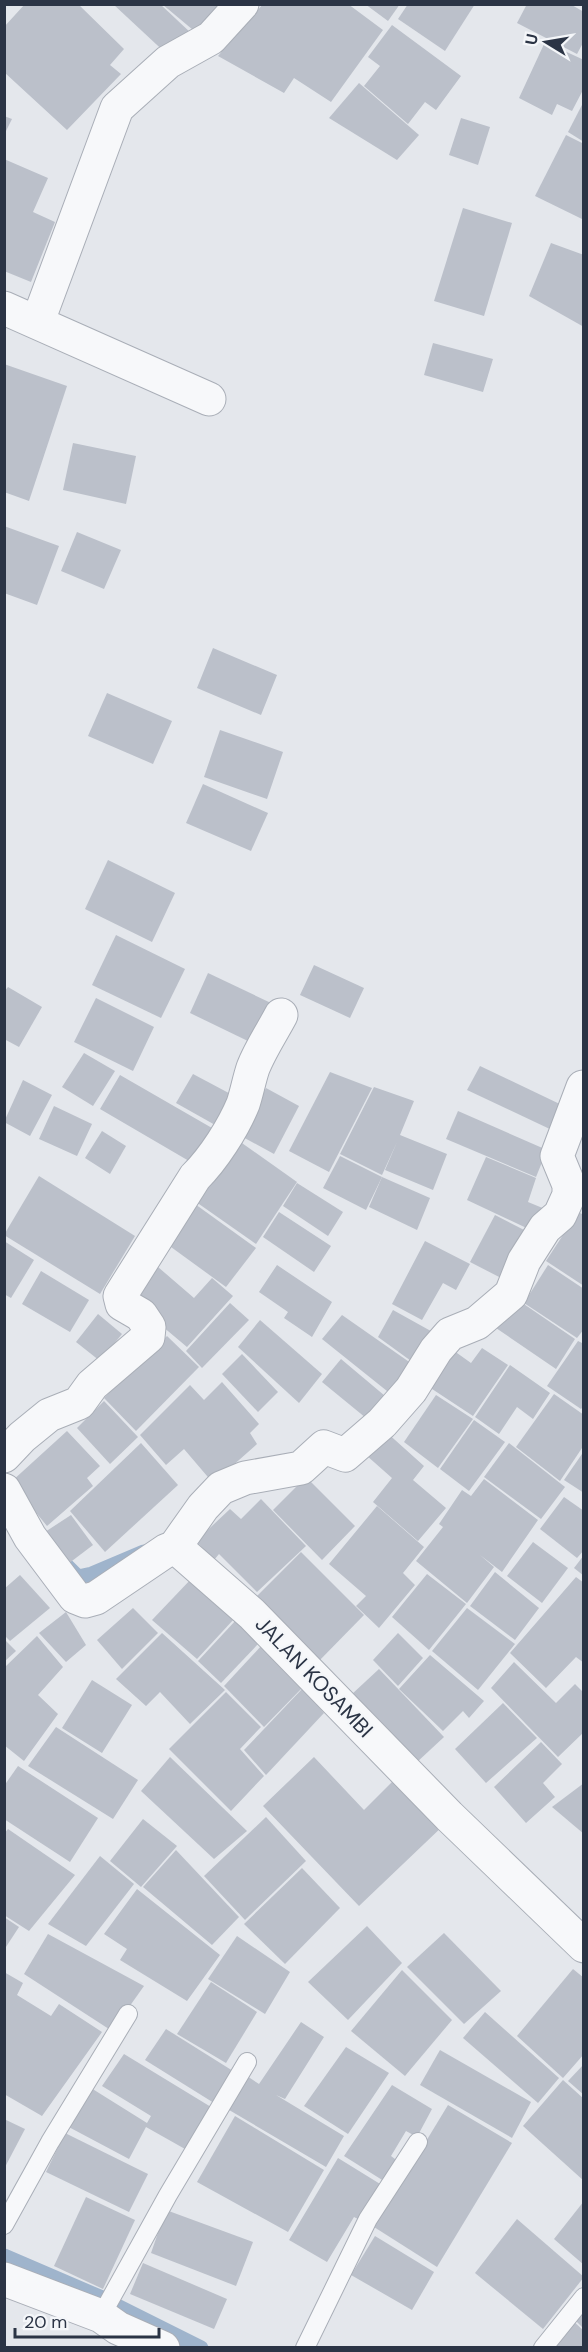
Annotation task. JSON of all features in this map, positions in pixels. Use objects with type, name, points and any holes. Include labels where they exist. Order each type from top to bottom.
[{"type":"street","points":[[38,321],[117,108],[168,62],[211,38],[242,4]]},
{"type":"street","points":[[4,308],[38,321],[209,399]]},
{"type":"street","points":[[4,1456],[22,1437],[49,1415],[74,1407],[79,1403],[92,1385],[148,1337],[150,1332],[141,1315],[122,1304],[120,1296],[195,1177],[208,1163],[222,1139],[231,1130],[249,1088],[253,1069],[282,1015]]},
{"type":"street","points":[[4,1490],[30,1538],[75,1597],[85,1601],[96,1598],[174,1548],[203,1507],[221,1488],[245,1478],[301,1468],[324,1447],[342,1456],[345,1455],[382,1423],[411,1390],[436,1350],[450,1334],[477,1323],[511,1294],[524,1261],[544,1228],[560,1215],[565,1207],[569,1185],[557,1156],[583,1087]]},
{"type":"street","name":"JALAN KOSAMBI","points":[[174,1548],[252,1614],[449,1816],[584,1946]]},
{"type":"street","points":[[4,2279],[109,2331],[164,2348]]},
{"type":"lane","points":[[4,2225],[50,2142],[128,2014]]},
{"type":"lane","points":[[109,2331],[168,2195],[248,2062]]},
{"type":"lane","points":[[305,2348],[368,2219],[418,2142]]},
{"type":"lane","points":[[543,2348],[584,2297]]},
{"type":"building","points":[[25,4],[78,4],[124,49],[110,65],[121,74],[67,130],[4,72],[4,27]]},
{"type":"building","points":[[113,4],[160,4],[192,34],[171,58]]},
{"type":"building","points":[[162,4],[234,4],[205,40]]},
{"type":"building","points":[[263,4],[348,4],[383,30],[331,102],[294,78],[284,93],[218,56]]},
{"type":"building","points":[[365,4],[400,4],[388,21]]},
{"type":"building","points":[[408,4],[475,4],[445,51],[398,19]]},
{"type":"building","points":[[527,4],[570,4],[584,12],[584,41],[577,54],[517,23]]},
{"type":"building","points":[[392,25],[461,76],[436,110],[425,102],[408,124],[364,86],[380,66],[368,57]]},
{"type":"building","points":[[545,42],[584,60],[584,88],[572,111],[557,104],[552,115],[519,98]]},
{"type":"building","points":[[359,83],[419,135],[397,160],[329,118]]},
{"type":"building","points":[[584,101],[584,142],[568,132]]},
{"type":"building","points":[[4,116],[12,119],[4,135]]},
{"type":"building","points":[[461,118],[490,127],[478,165],[449,155]]},
{"type":"building","points":[[566,135],[584,144],[582,219],[535,196]]},
{"type":"building","points":[[4,159],[48,178],[33,212],[55,222],[31,282],[4,271]]},
{"type":"building","points":[[463,208],[512,223],[484,316],[434,301]]},
{"type":"building","points":[[551,243],[584,255],[584,327],[529,296]]},
{"type":"building","points":[[433,343],[493,359],[483,392],[424,375]]},
{"type":"building","points":[[4,364],[67,386],[29,501],[4,492]]},
{"type":"building","points":[[73,443],[136,456],[126,504],[63,490]]},
{"type":"building","points":[[4,526],[59,546],[37,605],[4,593]]},
{"type":"building","points":[[77,532],[121,550],[104,589],[61,571]]},
{"type":"building","points":[[213,648],[277,675],[261,715],[197,688]]},
{"type":"building","points":[[107,693],[172,721],[153,764],[88,736]]},
{"type":"building","points":[[220,730],[283,752],[267,799],[204,777]]},
{"type":"building","points":[[203,784],[268,813],[251,851],[186,823]]},
{"type":"building","points":[[108,860],[175,893],[152,942],[85,909]]},
{"type":"building","points":[[116,935],[185,969],[161,1018],[92,985]]},
{"type":"building","points":[[314,965],[364,988],[350,1018],[300,995]]},
{"type":"building","points":[[208,973],[271,1003],[252,1043],[190,1013]]},
{"type":"building","points":[[8,987],[42,1007],[19,1047],[4,1039],[4,992]]},
{"type":"building","points":[[96,998],[154,1027],[133,1071],[74,1042]]},
{"type":"building","points":[[84,1053],[115,1071],[93,1106],[62,1087]]},
{"type":"building","points":[[480,1066],[566,1107],[554,1131],[467,1090]]},
{"type":"building","points":[[330,1072],[372,1088],[329,1172],[289,1151]]},
{"type":"building","points":[[193,1074],[240,1099],[224,1130],[176,1103]]},
{"type":"building","points":[[120,1075],[212,1128],[206,1138],[201,1168],[100,1109]]},
{"type":"building","points":[[23,1080],[52,1095],[30,1136],[4,1122]]},
{"type":"building","points":[[374,1087],[414,1101],[400,1135],[447,1154],[433,1190],[385,1170],[397,1142],[382,1175],[340,1154]]},
{"type":"building","points":[[266,1088],[299,1106],[274,1154],[241,1136]]},
{"type":"building","points":[[54,1106],[92,1124],[77,1156],[39,1139]]},
{"type":"building","points":[[458,1111],[547,1150],[536,1177],[446,1139]]},
{"type":"building","points":[[102,1131],[126,1146],[110,1174],[85,1158]]},
{"type":"building","points":[[232,1136],[297,1182],[256,1244],[189,1197]]},
{"type":"building","points":[[340,1156],[382,1177],[366,1210],[323,1188]]},
{"type":"building","points":[[486,1157],[536,1178],[528,1202],[545,1209],[535,1232],[467,1200]]},
{"type":"building","points":[[39,1176],[135,1236],[100,1294],[4,1235]]},
{"type":"building","points":[[382,1177],[430,1198],[417,1230],[369,1207]]},
{"type":"building","points":[[297,1183],[343,1212],[328,1236],[283,1206]]},
{"type":"building","points":[[188,1199],[256,1248],[226,1287],[160,1239]]},
{"type":"building","points":[[279,1212],[331,1246],[314,1272],[263,1237]]},
{"type":"building","points":[[578,1212],[584,1215],[584,1286],[546,1261]]},
{"type":"building","points":[[495,1215],[528,1232],[503,1279],[470,1262]]},
{"type":"building","points":[[4,1241],[34,1260],[11,1298],[4,1294]]},
{"type":"building","points":[[425,1241],[470,1264],[456,1290],[443,1283],[422,1320],[392,1304]]},
{"type":"building","points":[[277,1265],[332,1302],[312,1337],[284,1318],[288,1312],[259,1292]]},
{"type":"building","points":[[548,1265],[584,1289],[584,1329],[577,1338],[524,1303]]},
{"type":"building","points":[[158,1267],[194,1298],[212,1278],[233,1296],[187,1347],[131,1300]]},
{"type":"building","points":[[41,1271],[89,1300],[70,1332],[22,1304]]},
{"type":"building","points":[[515,1298],[575,1339],[556,1369],[496,1328]]},
{"type":"building","points":[[230,1303],[249,1320],[202,1368],[186,1351]]},
{"type":"building","points":[[393,1310],[438,1335],[418,1366],[378,1337]]},
{"type":"building","points":[[98,1314],[122,1334],[100,1361],[76,1342]]},
{"type":"building","points":[[342,1315],[415,1366],[392,1395],[322,1339]]},
{"type":"building","points":[[260,1320],[322,1374],[299,1403],[238,1347]]},
{"type":"building","points":[[167,1336],[199,1367],[136,1431],[104,1398]]},
{"type":"building","points":[[578,1341],[584,1344],[584,1406],[581,1409],[547,1386]]},
{"type":"building","points":[[450,1348],[471,1363],[482,1348],[508,1365],[473,1416],[426,1385]]},
{"type":"building","points":[[242,1354],[278,1392],[258,1412],[222,1374]]},
{"type":"building","points":[[341,1359],[385,1396],[366,1418],[322,1382]]},
{"type":"building","points":[[510,1365],[550,1393],[533,1419],[517,1407],[499,1434],[475,1417]]},
{"type":"building","points":[[222,1382],[259,1424],[250,1433],[257,1444],[213,1483],[184,1449],[166,1465],[140,1435],[190,1385],[204,1400]]},
{"type":"building","points":[[554,1394],[584,1415],[584,1445],[560,1481],[516,1447]]},
{"type":"building","points":[[436,1395],[473,1419],[438,1468],[404,1442]]},
{"type":"building","points":[[104,1401],[138,1437],[110,1464],[77,1428]]},
{"type":"building","points":[[474,1420],[505,1442],[469,1491],[440,1469]]},
{"type":"building","points":[[67,1431],[100,1466],[87,1478],[93,1486],[47,1526],[11,1482]]},
{"type":"building","points":[[385,1431],[424,1466],[413,1480],[446,1508],[418,1541],[373,1502],[392,1478],[366,1455]]},
{"type":"building","points":[[141,1443],[178,1485],[105,1552],[70,1511]]},
{"type":"building","points":[[509,1443],[565,1487],[541,1519],[484,1477]]},
{"type":"building","points":[[584,1451],[584,1493],[564,1480]]},
{"type":"building","points":[[306,1477],[355,1526],[322,1560],[273,1510]]},
{"type":"building","points":[[484,1479],[538,1520],[502,1572],[480,1555],[494,1567],[467,1603],[416,1561],[443,1527],[439,1524],[462,1490],[471,1496]]},
{"type":"building","points":[[564,1497],[584,1511],[584,1550],[577,1558],[540,1529]]},
{"type":"building","points":[[261,1499],[306,1546],[257,1592],[219,1554],[214,1560],[196,1541],[230,1509],[241,1519]]},
{"type":"building","points":[[377,1506],[424,1547],[403,1573],[415,1585],[379,1628],[356,1606],[366,1596],[329,1564]]},
{"type":"building","points":[[71,1515],[93,1545],[68,1564],[45,1532]]},
{"type":"building","points":[[533,1542],[568,1568],[542,1603],[507,1576]]},
{"type":"building","points":[[301,1552],[364,1615],[317,1663],[255,1598]]},
{"type":"building","points":[[584,1555],[584,1576],[574,1568]]},
{"type":"building","points":[[495,1572],[539,1608],[515,1640],[470,1606]]},
{"type":"building","points":[[427,1574],[466,1604],[429,1650],[392,1617]]},
{"type":"building","points":[[20,1575],[50,1608],[10,1641],[4,1635],[4,1589]]},
{"type":"building","points":[[193,1577],[234,1619],[197,1659],[152,1620]]},
{"type":"building","points":[[576,1577],[584,1583],[584,1663],[576,1657],[546,1688],[510,1653]]},
{"type":"building","points":[[133,1608],[158,1633],[122,1669],[97,1640]]},
{"type":"building","points":[[467,1608],[515,1644],[478,1690],[432,1651]]},
{"type":"building","points":[[66,1612],[86,1645],[66,1662],[39,1633]]},
{"type":"building","points":[[236,1620],[259,1643],[221,1683],[198,1661]]},
{"type":"building","points":[[162,1633],[225,1690],[190,1724],[160,1692],[146,1706],[116,1679]]},
{"type":"building","points":[[398,1633],[423,1658],[398,1686],[373,1660]]},
{"type":"building","points":[[37,1636],[63,1667],[38,1695],[58,1714],[24,1761],[4,1745],[4,1668]]},
{"type":"building","points":[[4,1639],[16,1651],[4,1662]]},
{"type":"building","points":[[262,1645],[303,1687],[264,1727],[224,1686]]},
{"type":"building","points":[[430,1655],[484,1701],[469,1718],[463,1711],[443,1731],[399,1689]]},
{"type":"building","points":[[514,1662],[556,1703],[575,1684],[584,1693],[584,1732],[558,1757],[491,1688]]},
{"type":"building","points":[[379,1669],[444,1737],[416,1763],[351,1695]]},
{"type":"building","points":[[92,1680],[132,1705],[102,1753],[62,1728]]},
{"type":"building","points":[[303,1688],[324,1713],[266,1775],[244,1750]]},
{"type":"building","points":[[226,1692],[261,1727],[240,1749],[264,1776],[231,1811],[169,1749]]},
{"type":"building","points":[[503,1703],[537,1738],[486,1783],[455,1749]]},
{"type":"building","points":[[56,1727],[138,1780],[113,1819],[28,1766]]},
{"type":"building","points":[[541,1742],[562,1764],[543,1783],[555,1797],[526,1823],[494,1787]]},
{"type":"building","points":[[170,1757],[247,1831],[214,1859],[141,1791]]},
{"type":"building","points":[[314,1757],[364,1810],[399,1775],[446,1823],[359,1906],[263,1806]]},
{"type":"building","points":[[18,1766],[98,1818],[70,1862],[4,1819],[4,1786]]},
{"type":"building","points":[[584,1783],[584,1834],[552,1807]]},
{"type":"building","points":[[266,1817],[306,1861],[245,1920],[204,1876]]},
{"type":"building","points":[[143,1819],[177,1846],[141,1887],[110,1861]]},
{"type":"building","points":[[8,1829],[75,1875],[29,1931],[4,1915],[4,1834]]},
{"type":"building","points":[[176,1850],[239,1917],[212,1945],[143,1887]]},
{"type":"building","points":[[100,1856],[134,1884],[86,1946],[48,1924]]},
{"type":"building","points":[[302,1868],[340,1908],[285,1964],[244,1924]]},
{"type":"building","points":[[137,1889],[220,1955],[187,2001],[120,1960],[127,1949],[104,1934]]},
{"type":"building","points":[[4,1917],[19,1927],[4,1950]]},
{"type":"building","points":[[367,1926],[402,1963],[348,2020],[308,1982]]},
{"type":"building","points":[[444,1933],[501,1991],[464,2024],[407,1967]]},
{"type":"building","points":[[48,1934],[144,1986],[112,2031],[24,1974]]},
{"type":"building","points":[[237,1936],[290,1972],[265,2014],[208,1979]]},
{"type":"building","points":[[573,1969],[584,1978],[584,2054],[563,2078],[517,2036]]},
{"type":"building","points":[[402,1970],[452,2020],[405,2076],[351,2031]]},
{"type":"building","points":[[4,1972],[23,1983],[17,1995],[51,2016],[59,2004],[102,2032],[42,2116],[4,2094]]},
{"type":"building","points":[[211,1982],[257,2012],[226,2063],[177,2034]]},
{"type":"building","points":[[485,2012],[559,2078],[538,2103],[463,2038]]},
{"type":"building","points":[[301,2022],[324,2037],[285,2099],[276,2095],[344,2136],[326,2167],[224,2107],[244,2074],[259,2084]]},
{"type":"building","points":[[166,2029],[233,2071],[214,2103],[145,2060]]},
{"type":"building","points":[[346,2047],[389,2073],[348,2134],[304,2106]]},
{"type":"building","points":[[440,2050],[531,2102],[512,2138],[420,2085]]},
{"type":"building","points":[[124,2054],[211,2107],[185,2149],[146,2127],[129,2159],[65,2125],[91,2088],[147,2123],[151,2116],[102,2086]]},
{"type":"building","points":[[584,2064],[584,2095],[568,2081]]},
{"type":"building","points":[[563,2080],[584,2099],[584,2181],[523,2126]]},
{"type":"building","points":[[392,2085],[432,2109],[417,2137],[406,2131],[391,2156],[399,2162],[387,2183],[344,2156]]},
{"type":"building","points":[[448,2105],[512,2143],[437,2267],[374,2227]]},
{"type":"building","points":[[235,2116],[324,2170],[288,2232],[197,2182]]},
{"type":"building","points":[[4,2119],[25,2129],[4,2169]]},
{"type":"building","points":[[65,2133],[148,2174],[129,2212],[46,2172]]},
{"type":"building","points":[[338,2158],[385,2187],[364,2222],[354,2217],[327,2262],[289,2240]]},
{"type":"building","points":[[86,2197],[135,2220],[103,2289],[54,2266]]},
{"type":"building","points":[[584,2201],[584,2265],[554,2239]]},
{"type":"building","points":[[166,2210],[253,2242],[236,2286],[151,2253]]},
{"type":"building","points":[[517,2219],[584,2277],[543,2329],[475,2273]]},
{"type":"building","points":[[375,2236],[434,2272],[412,2310],[351,2275]]},
{"type":"building","points":[[143,2263],[227,2299],[214,2329],[130,2294]]},
{"type":"building","points":[[584,2308],[584,2329],[574,2319]]},
{"type":"building","points":[[572,2320],[584,2331],[584,2348],[548,2348]]},
{"type":"waterway","points":[[66,1565],[78,1577],[92,1574],[144,1552]]},
{"type":"waterway","points":[[4,2256],[102,2298]]},
{"type":"waterway","points":[[117,2306],[201,2348]]}]
